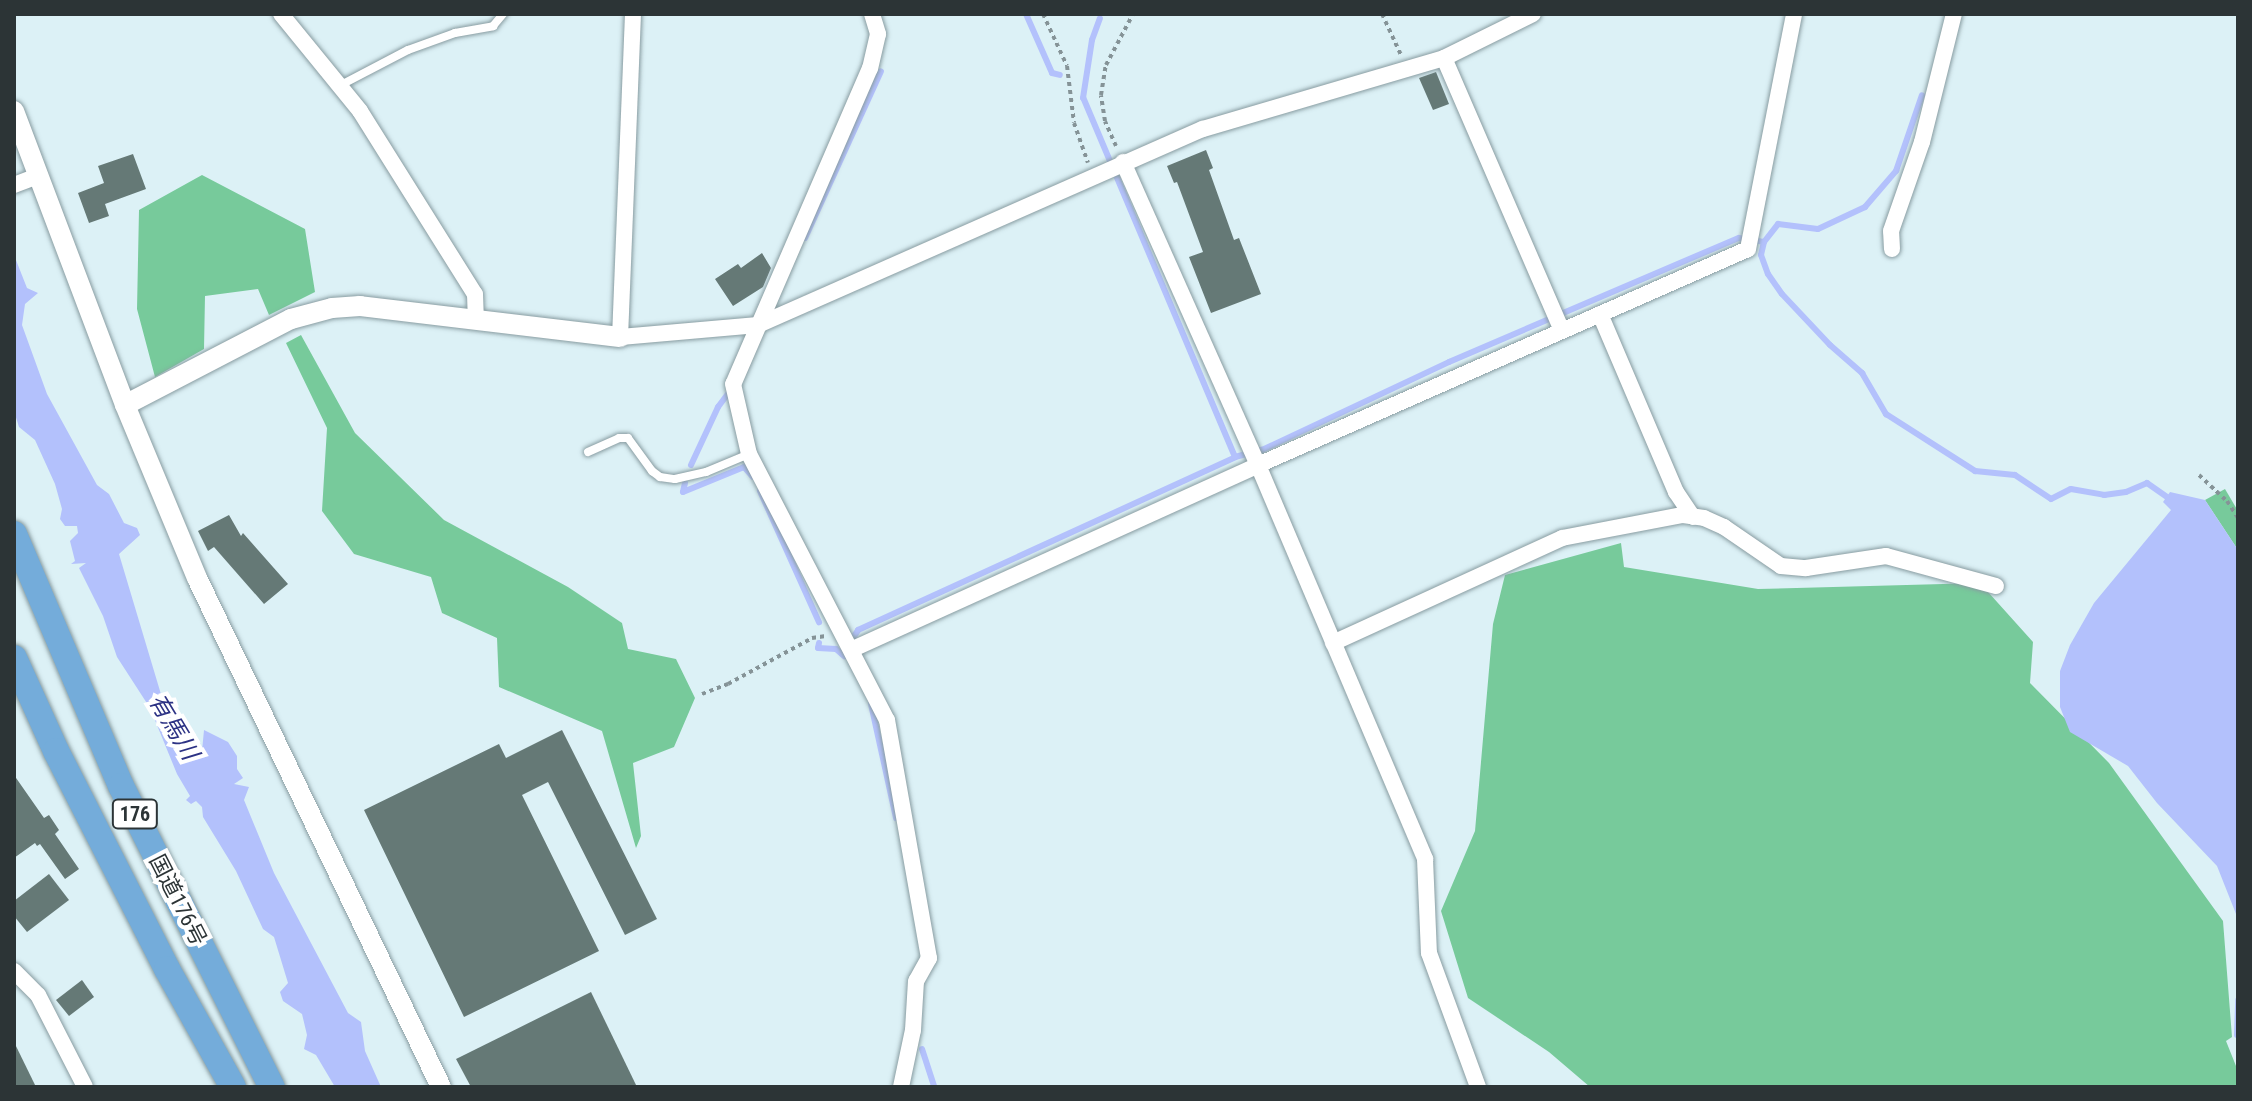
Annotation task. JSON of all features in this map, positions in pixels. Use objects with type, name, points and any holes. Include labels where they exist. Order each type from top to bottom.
[{"type":"highway","name":"国道176号","points":[[14,534],[121,786],[272,1087]]},
{"type":"highway","name":"国道176号","points":[[14,658],[56,751],[167,969],[233,1087]]},
{"type":"street","points":[[281,14],[360,111],[475,294],[476,320]]},
{"type":"street","points":[[620,337],[633,14]]},
{"type":"street","points":[[872,14],[878,34],[870,68],[733,389],[749,454],[887,720],[929,958],[916,981],[913,1030],[901,1087]]},
{"type":"street","points":[[125,405],[291,319],[332,308],[360,306],[620,337],[758,325],[1092,175],[1203,129],[1444,58],[1533,14]]},
{"type":"street","points":[[849,642],[1748,249],[1794,14]]},
{"type":"street","points":[[1892,249],[1891,231],[1922,142],[1954,14]]},
{"type":"street","points":[[1444,58],[1562,331]]},
{"type":"street","points":[[14,111],[26,181],[197,578],[441,1087]]},
{"type":"street","points":[[1123,162],[1258,465],[1425,859],[1429,953],[1478,1087]]},
{"type":"street","points":[[1600,314],[1676,492],[1693,517]]},
{"type":"street","points":[[1333,643],[1562,538],[1683,515],[1724,527],[1781,566],[1806,568],[1886,556],[1996,586]]},
{"type":"street","points":[[14,971],[38,995],[85,1087]]},
{"type":"lane","points":[[338,86],[408,50],[455,33],[493,26],[503,14]]},
{"type":"lane","points":[[588,452],[619,438],[628,438],[652,471],[660,477],[675,479],[706,472],[749,454]]},
{"type":"path","points":[[1043,14],[1067,66],[1074,123],[1092,175]]},
{"type":"path","points":[[1123,162],[1105,121],[1101,95],[1106,65],[1133,14]]},
{"type":"path","points":[[1382,14],[1407,68]]},
{"type":"path","points":[[2199,475],[2227,501],[2238,518]]},
{"type":"path","points":[[702,694],[728,684],[812,638],[849,642]]},
{"type":"green space","points":[[202,175],[305,229],[315,292],[269,315],[258,289],[205,296],[204,349],[155,377],[137,309],[139,210]]},
{"type":"green space","points":[[301,335],[355,433],[444,520],[568,587],[622,623],[628,649],[676,659],[695,698],[674,747],[633,763],[641,836],[636,848],[602,731],[499,687],[497,638],[442,613],[431,577],[354,554],[322,511],[327,428],[286,343]]},
{"type":"green space","points":[[2225,489],[2238,511],[2238,550],[2205,500]]},
{"type":"green space","points":[[1621,543],[1624,567],[1758,589],[1980,583],[2033,642],[2030,683],[2109,763],[2223,921],[2232,1037],[2226,1041],[2238,1071],[2238,1087],[1590,1087],[1549,1052],[1468,998],[1441,911],[1475,831],[1493,624],[1505,575]]},
{"type":"water","name":"有馬川","points":[[14,255],[27,288],[38,293],[25,304],[22,325],[47,394],[97,485],[109,494],[124,523],[137,528],[140,535],[119,554],[163,701],[179,728],[202,751],[204,730],[228,742],[237,756],[237,769],[243,778],[234,784],[249,787],[244,800],[274,873],[348,1013],[361,1022],[365,1051],[381,1087],[335,1087],[316,1055],[304,1049],[307,1035],[302,1014],[283,1001],[280,992],[288,983],[274,937],[263,929],[236,871],[203,817],[202,807],[196,801],[191,804],[186,800],[190,796],[177,774],[150,708],[117,657],[103,616],[79,568],[86,563],[71,564],[75,561],[70,541],[78,533],[77,526],[65,526],[60,519],[62,509],[55,484],[35,440],[19,427],[14,411]]},
{"type":"water","points":[[2170,492],[2205,500],[2238,550],[2238,919],[2217,866],[2157,803],[2128,766],[2070,732],[2060,707],[2060,671],[2070,645],[2094,603],[2171,510],[2163,502]]},
{"type":"building","points":[[1436,72],[1449,104],[1433,110],[1419,78]]},
{"type":"building","points":[[1206,150],[1213,168],[1209,170],[1234,240],[1239,238],[1261,294],[1211,313],[1189,257],[1203,252],[1177,182],[1174,183],[1167,166]]},
{"type":"building","points":[[133,154],[146,189],[105,204],[109,216],[89,223],[78,193],[104,183],[98,166]]},
{"type":"building","points":[[762,253],[771,268],[763,287],[733,306],[715,279],[738,264],[741,268]]},
{"type":"building","points":[[229,515],[241,536],[243,533],[288,584],[264,604],[214,547],[208,551],[198,531]]},
{"type":"building","points":[[562,730],[657,919],[625,935],[548,782],[522,795],[599,951],[464,1017],[364,810],[499,744],[506,758]]},
{"type":"building","points":[[14,775],[44,818],[49,815],[59,830],[55,834],[79,869],[65,879],[40,844],[37,846],[35,843],[14,858]]},
{"type":"building","points":[[49,874],[69,900],[27,932],[14,916],[14,901]]},
{"type":"building","points":[[82,980],[94,997],[69,1016],[56,1000]]},
{"type":"building","points":[[591,992],[637,1087],[471,1087],[456,1059]]},
{"type":"building","points":[[14,1042],[36,1087],[14,1087]]},
{"type":"waterway","points":[[1026,14],[1052,73],[1060,75]]},
{"type":"waterway","points":[[842,654],[858,630],[1235,457],[1083,98],[1092,40],[1100,18]]},
{"type":"waterway","points":[[805,238],[881,71]]},
{"type":"waterway","points":[[1235,457],[1262,450],[1449,362],[1739,238],[1764,242],[1778,224],[1818,229],[1865,207],[1896,171],[1922,95]]},
{"type":"waterway","points":[[1764,242],[1761,255],[1768,274],[1782,294],[1830,345],[1862,373],[1886,414],[1975,471],[2015,475],[2051,499],[2071,489],[2104,495],[2126,492],[2147,483],[2167,497]]},
{"type":"waterway","points":[[691,465],[718,407],[730,391]]},
{"type":"waterway","points":[[685,483],[683,492],[744,467],[753,477]]},
{"type":"waterway","points":[[760,491],[819,622]]},
{"type":"waterway","points":[[819,643],[818,648],[836,649],[844,656]]},
{"type":"waterway","points":[[871,704],[896,818]]},
{"type":"waterway","points":[[2237,1035],[2238,1000]]},
{"type":"waterway","points":[[922,1049],[934,1087]]}]
